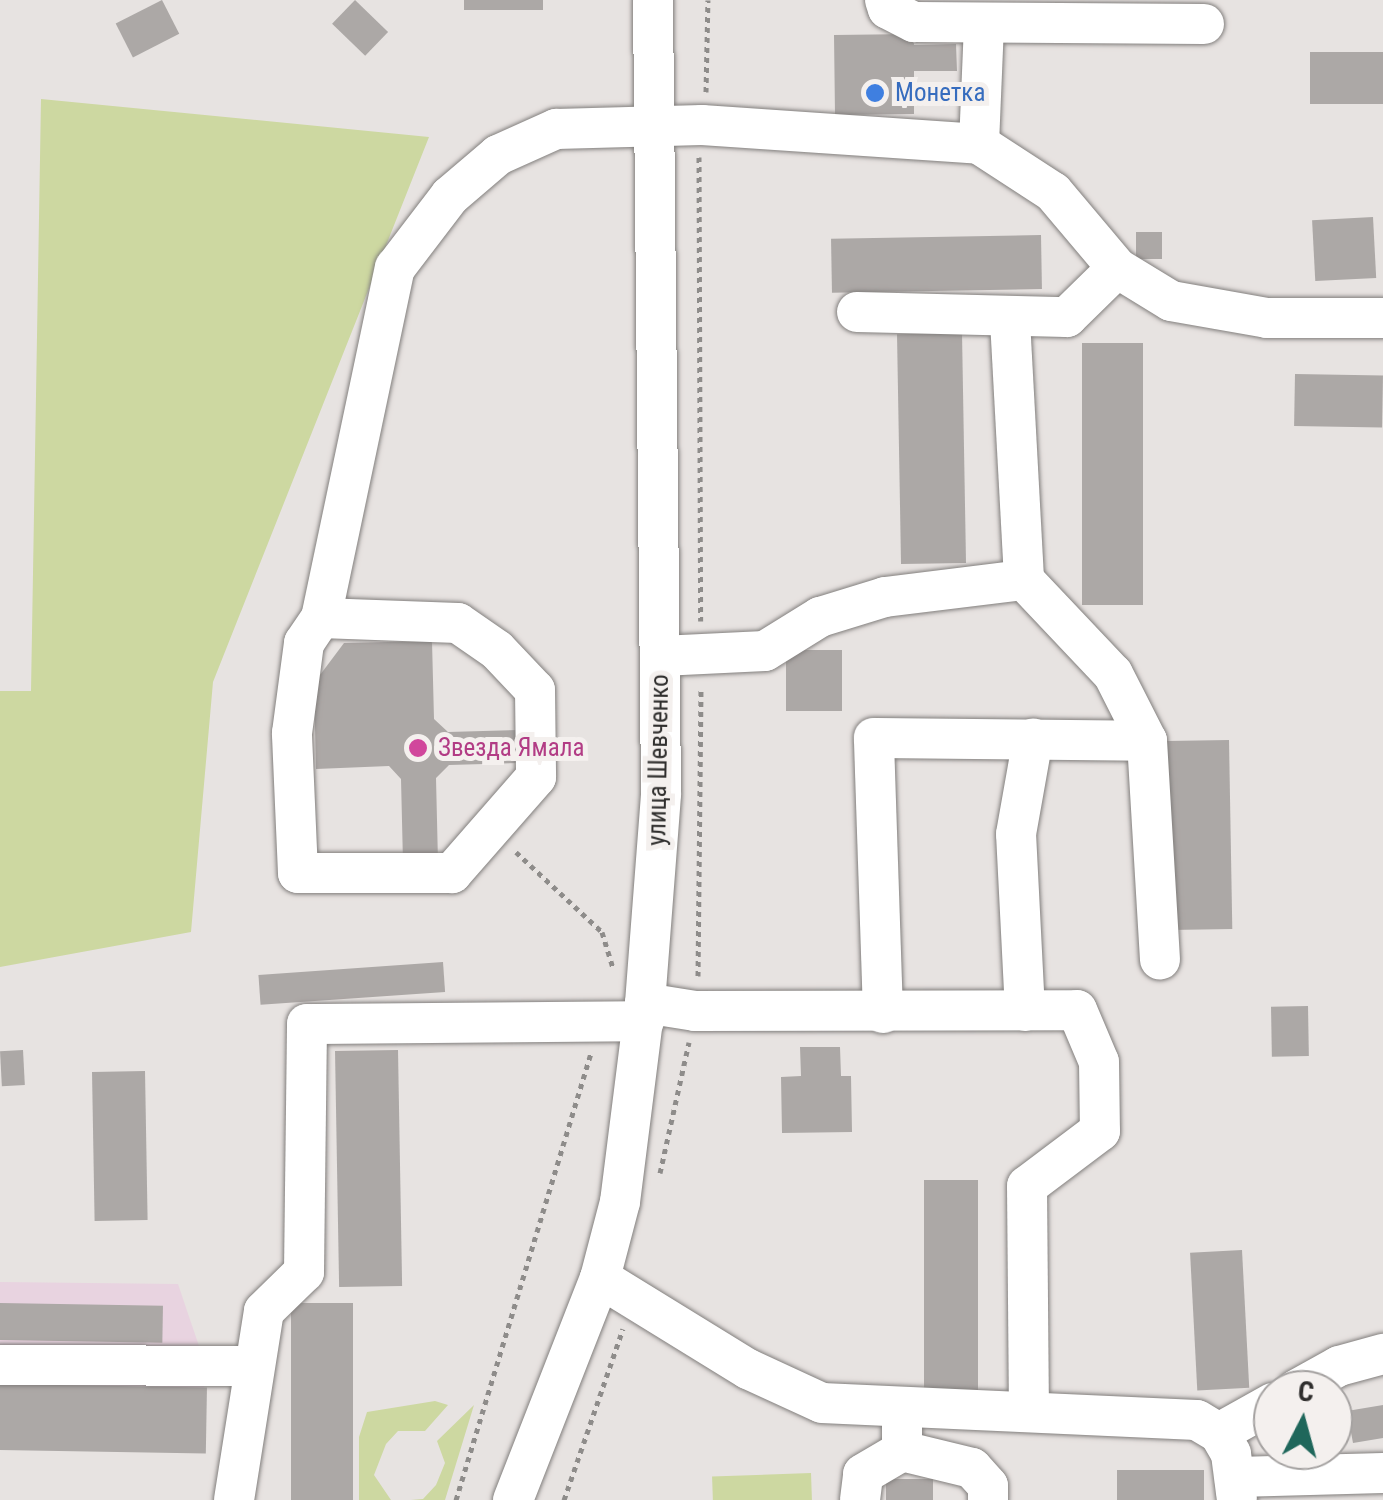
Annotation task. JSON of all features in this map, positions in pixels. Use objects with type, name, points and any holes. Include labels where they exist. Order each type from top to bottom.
[{"type":"street","name":"улица Шевченко","points":[[513,1500],[600,1278],[620,1202],[644,1012],[661,793],[653,0]]},
{"type":"street","points":[[885,0],[888,9],[914,22],[984,26],[1137,12],[1204,24]]},
{"type":"street","points":[[979,144],[984,26]]},
{"type":"street","points":[[321,618],[458,622],[498,650],[535,690],[536,777],[452,872],[298,873],[292,732],[304,643],[321,618],[394,268],[450,196],[526,139],[556,129],[654,125],[922,135],[979,144],[1053,192],[1117,268],[1142,288],[1207,311],[1383,318]]},
{"type":"street","points":[[857,312],[1010,320],[1066,317],[1117,268]]},
{"type":"street","points":[[1010,320],[1024,580],[1113,674],[1147,741],[1160,960]]},
{"type":"street","points":[[661,656],[765,650],[820,617],[885,597],[1024,580]]},
{"type":"street","points":[[883,1012],[874,738],[1147,741]]},
{"type":"street","points":[[1025,1011],[1016,834],[1033,738]]},
{"type":"street","points":[[234,1500],[252,1366],[264,1310],[304,1272],[307,1024],[600,1022],[644,1012],[1077,1010],[1099,1062],[1100,1132],[1028,1186],[1029,1411]]},
{"type":"street","points":[[600,1278],[787,1391],[822,1403],[902,1411],[1171,1414],[1219,1433]]},
{"type":"street","points":[[1332,1370],[1383,1354]]},
{"type":"street","points":[[0,1365],[252,1366]]},
{"type":"street","points":[[902,1411],[902,1451]]},
{"type":"street","points":[[1219,1433],[1253,1414]]},
{"type":"street","points":[[1219,1433],[1237,1488],[1383,1473]]},
{"type":"street","points":[[860,1500],[862,1474],[902,1451],[972,1468],[988,1486],[988,1500]]},
{"type":"path","points":[[456,1500],[616,978],[602,932],[491,828]]},
{"type":"shaded area","points":[[0,1282],[178,1284],[205,1364],[202,1436],[0,1434]]},
{"type":"green space","points":[[41,99],[429,137],[213,682],[191,932],[0,967],[0,691],[31,691]]},
{"type":"green space","points":[[435,1401],[448,1405],[425,1431],[398,1431],[386,1444],[374,1475],[391,1500],[359,1500],[359,1437],[367,1412]]},
{"type":"green space","points":[[474,1405],[445,1500],[411,1500],[423,1499],[436,1485],[445,1463],[437,1441]]},
{"type":"green space","points":[[811,1473],[812,1500],[713,1500],[712,1476]]},
{"type":"building","points":[[162,0],[179,34],[133,57],[116,24]]},
{"type":"building","points":[[355,0],[388,32],[365,56],[332,24]]},
{"type":"building","points":[[464,0],[543,0],[543,10],[464,10]]},
{"type":"building","name":"Монетка","points":[[913,34],[914,45],[956,44],[957,71],[914,71],[914,114],[835,115],[834,35]]},
{"type":"building","points":[[1310,52],[1383,52],[1383,104],[1310,104]]},
{"type":"building","points":[[1373,217],[1376,278],[1315,281],[1312,220]]},
{"type":"building","points":[[1136,232],[1162,232],[1162,259],[1136,259]]},
{"type":"building","points":[[1041,235],[1042,289],[832,293],[831,239]]},
{"type":"building","points":[[962,333],[966,563],[901,564],[897,334]]},
{"type":"building","points":[[1082,343],[1143,343],[1143,605],[1082,605]]},
{"type":"building","points":[[1295,374],[1383,376],[1382,428],[1294,426]]},
{"type":"building","name":"Звезда Ямала","points":[[432,641],[434,719],[448,732],[520,730],[521,763],[449,765],[436,778],[438,862],[403,863],[401,779],[389,766],[316,769],[314,683],[344,643]]},
{"type":"building","points":[[786,650],[842,650],[842,711],[786,711]]},
{"type":"building","points":[[1229,740],[1232,929],[1170,930],[1167,741]]},
{"type":"building","points":[[443,962],[445,992],[261,1005],[258,975]]},
{"type":"building","points":[[1308,1006],[1309,1056],[1272,1057],[1271,1007]]},
{"type":"building","points":[[800,1047],[840,1047],[841,1076],[851,1076],[852,1132],[782,1133],[781,1077],[801,1076]]},
{"type":"building","points":[[23,1050],[25,1085],[2,1086],[0,1051]]},
{"type":"building","points":[[398,1050],[402,1286],[339,1287],[335,1051]]},
{"type":"building","points":[[145,1071],[148,1220],[95,1221],[92,1072]]},
{"type":"building","points":[[924,1180],[978,1180],[978,1390],[924,1390]]},
{"type":"building","points":[[1242,1250],[1249,1388],[1197,1391],[1190,1253]]},
{"type":"building","points":[[0,1303],[163,1306],[162,1343],[0,1340]]},
{"type":"building","points":[[291,1303],[353,1303],[353,1500],[291,1500]]},
{"type":"building","points":[[0,1384],[207,1388],[206,1454],[0,1450]]},
{"type":"building","points":[[1383,1405],[1383,1438],[1353,1443],[1353,1410]]},
{"type":"building","points":[[1117,1470],[1204,1470],[1204,1500],[1117,1500]]},
{"type":"building","points":[[886,1479],[933,1479],[933,1500],[886,1500]]},
{"type":"place","name":"Монетка","points":[[875,93]]},
{"type":"place","name":"Звезда Ямала","points":[[418,748]]}]
